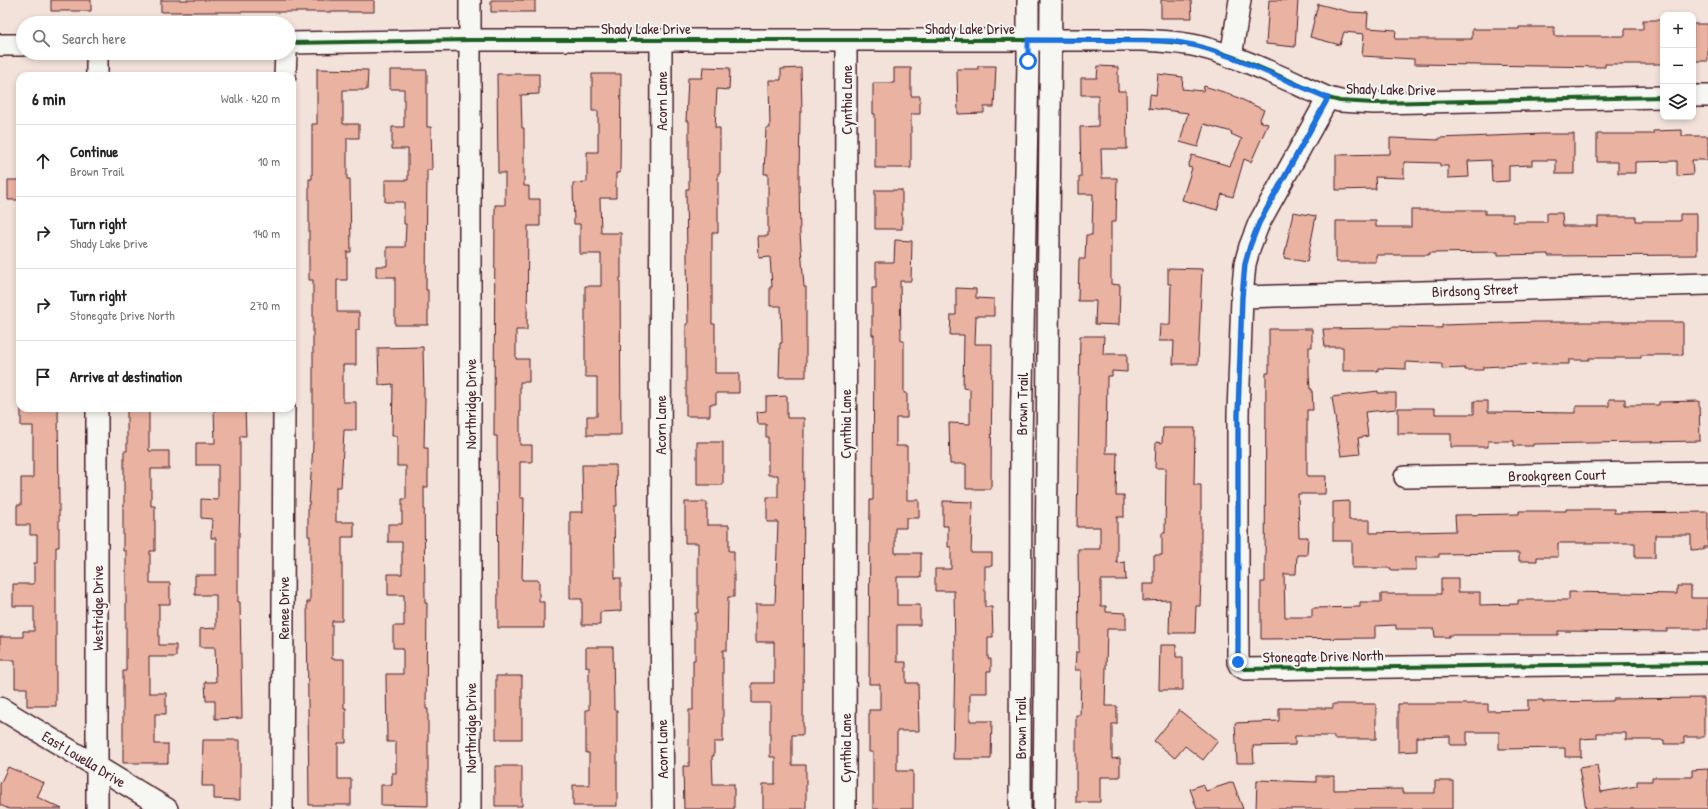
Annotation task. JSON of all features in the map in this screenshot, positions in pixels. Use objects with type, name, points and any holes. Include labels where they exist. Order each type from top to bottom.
[{"type":"street","name":"Northridge Drive","points":[[470,0],[470,809]]},
{"type":"street","name":"Brown Trail","points":[[1020,809],[1021,444],[1028,0]]},
{"type":"street","name":"Brown Trail","points":[[1044,809],[1051,0]]},
{"type":"street","points":[[1231,57],[1240,0]]},
{"type":"street","name":"Shady Lake Drive","points":[[296,43],[470,40],[1172,41],[1198,46],[1231,57],[1328,98],[1340,101],[1374,103],[1660,97]]},
{"type":"street","name":"Acorn Lane","points":[[661,40],[660,516],[663,809]]},
{"type":"street","name":"Cynthia Lane","points":[[845,809],[846,40]]},
{"type":"street","points":[[0,45],[16,45]]},
{"type":"street","points":[[97,60],[97,72]]},
{"type":"street","points":[[285,72],[286,60]]},
{"type":"street","points":[[1696,96],[1708,96]]},
{"type":"street","name":"Stonegate Drive North","points":[[1328,98],[1259,223],[1245,264],[1242,297],[1238,468],[1238,662],[1240,666],[1245,669],[1708,663]]},
{"type":"street","name":"Birdsong Street","points":[[1242,297],[1708,284]]},
{"type":"street","name":"Westridge Drive","points":[[97,412],[97,809]]},
{"type":"street","name":"Renee Drive","points":[[282,809],[284,412]]},
{"type":"street","points":[[1021,444],[1047,444]]},
{"type":"street","name":"Brookgreen Court","points":[[1405,477],[1708,472]]},
{"type":"street","name":"East Louella Drive","points":[[0,708],[167,809]]},
{"type":"building","points":[[51,0],[91,0],[91,11],[51,11]]},
{"type":"building","points":[[161,0],[374,0],[374,12],[161,12]]},
{"type":"building","points":[[491,0],[535,0],[535,12],[491,12]]},
{"type":"building","points":[[1161,0],[1191,0],[1192,18],[1161,18]]},
{"type":"building","points":[[1269,0],[1298,0],[1295,47],[1266,44]]},
{"type":"building","points":[[1318,4],[1350,12],[1368,13],[1367,28],[1396,30],[1395,39],[1472,39],[1472,29],[1519,29],[1519,27],[1554,27],[1554,36],[1625,36],[1625,29],[1643,29],[1643,20],[1660,20],[1660,64],[1605,64],[1605,67],[1414,64],[1414,59],[1362,56],[1364,34],[1344,32],[1340,45],[1310,37]]},
{"type":"building","points":[[1696,24],[1708,24],[1708,61],[1696,61]]},
{"type":"building","points":[[978,66],[996,66],[994,107],[984,107],[984,113],[958,114],[957,69],[978,69]]},
{"type":"building","points":[[1098,66],[1118,67],[1118,91],[1126,91],[1127,149],[1101,149],[1102,178],[1117,178],[1116,222],[1111,222],[1111,284],[1120,285],[1119,325],[1095,324],[1096,301],[1078,301],[1079,259],[1085,259],[1086,235],[1092,235],[1093,194],[1079,194],[1079,177],[1081,177],[1080,127],[1098,126],[1098,95],[1081,95],[1081,78],[1097,78]]},
{"type":"building","points":[[703,67],[730,68],[729,90],[717,89],[715,128],[720,128],[720,173],[718,173],[718,233],[712,233],[712,324],[715,324],[715,373],[739,373],[739,393],[716,393],[716,404],[710,404],[710,416],[686,416],[686,324],[688,324],[686,189],[689,189],[689,121],[686,121],[688,78],[702,78]]},
{"type":"building","points":[[801,68],[802,112],[800,112],[799,180],[800,234],[804,287],[806,287],[806,377],[779,377],[780,343],[782,343],[781,306],[770,306],[770,287],[772,287],[770,257],[759,258],[758,236],[768,236],[768,174],[764,174],[766,128],[770,128],[769,80],[781,80],[781,69]]},
{"type":"building","points":[[894,68],[911,68],[911,96],[920,96],[920,114],[911,114],[911,168],[875,168],[875,114],[873,114],[873,83],[894,83]]},
{"type":"building","points":[[317,69],[368,70],[367,90],[343,90],[343,124],[359,124],[359,138],[347,138],[347,179],[350,179],[351,252],[347,252],[347,280],[337,280],[337,312],[359,312],[359,330],[356,330],[356,365],[343,365],[343,402],[356,402],[356,430],[344,430],[341,487],[336,487],[336,522],[354,522],[354,537],[342,537],[342,621],[332,621],[332,659],[344,659],[344,708],[346,708],[346,743],[338,743],[338,779],[351,779],[351,805],[309,805],[307,602],[310,602],[310,536],[308,536],[308,505],[313,445],[313,280],[309,280],[309,179],[312,179],[312,124],[317,124]]},
{"type":"building","points":[[390,70],[427,70],[427,127],[431,127],[432,170],[427,170],[426,290],[428,290],[428,325],[395,325],[395,277],[376,277],[376,266],[387,266],[387,247],[405,247],[406,224],[404,224],[404,202],[385,202],[385,180],[408,180],[408,149],[392,149],[392,127],[404,127],[404,89],[390,89]]},
{"type":"building","points":[[497,74],[539,74],[539,94],[521,95],[522,128],[524,128],[524,186],[529,186],[529,199],[540,199],[540,226],[528,226],[527,330],[516,330],[516,359],[529,359],[529,382],[520,382],[520,445],[532,445],[532,462],[520,462],[520,498],[524,498],[522,580],[539,580],[539,602],[544,602],[544,628],[498,628],[497,436],[494,436],[495,205],[505,205],[505,173],[498,173]]},
{"type":"building","points":[[592,74],[621,74],[620,173],[616,173],[616,198],[600,198],[601,233],[621,233],[621,435],[587,435],[587,416],[597,416],[597,377],[585,377],[585,286],[601,286],[601,254],[580,254],[580,224],[574,224],[573,183],[587,182],[587,152],[598,152],[598,111],[592,111]]},
{"type":"building","points":[[1158,74],[1183,77],[1182,89],[1203,91],[1204,86],[1230,94],[1264,110],[1259,121],[1268,124],[1251,162],[1244,159],[1233,197],[1222,194],[1217,210],[1182,200],[1192,168],[1188,167],[1192,155],[1230,166],[1242,139],[1231,134],[1232,132],[1204,124],[1198,147],[1180,142],[1188,113],[1149,108],[1150,94],[1156,95]]},
{"type":"building","points":[[1682,130],[1682,136],[1708,136],[1708,160],[1692,160],[1693,175],[1677,176],[1677,161],[1635,162],[1635,173],[1618,173],[1618,162],[1597,162],[1597,134],[1653,134],[1653,131]]},
{"type":"building","points":[[1574,134],[1574,174],[1556,174],[1556,160],[1532,160],[1532,165],[1509,166],[1509,181],[1492,182],[1491,160],[1468,161],[1469,177],[1448,178],[1448,166],[1440,166],[1440,163],[1404,162],[1404,178],[1375,177],[1376,189],[1336,190],[1336,155],[1390,154],[1390,138],[1439,140],[1439,138]]},
{"type":"building","points":[[8,180],[16,180],[16,200],[8,200]]},
{"type":"building","points":[[875,190],[902,190],[902,229],[875,229]]},
{"type":"building","points":[[1411,210],[1485,210],[1485,214],[1513,214],[1513,222],[1547,222],[1547,213],[1562,213],[1563,226],[1598,226],[1598,217],[1636,217],[1636,221],[1680,221],[1680,214],[1697,214],[1697,255],[1548,256],[1548,254],[1498,255],[1498,252],[1429,253],[1429,255],[1376,255],[1376,262],[1336,262],[1336,221],[1376,221],[1376,227],[1411,227]]},
{"type":"building","points":[[1293,212],[1316,216],[1307,262],[1284,258]]},
{"type":"building","points":[[895,240],[912,241],[911,281],[900,281],[901,341],[904,341],[904,393],[907,393],[907,418],[896,418],[896,446],[907,446],[907,500],[919,500],[919,518],[906,518],[906,528],[895,528],[895,553],[921,553],[921,577],[897,577],[897,605],[920,605],[920,625],[897,625],[897,662],[906,662],[906,683],[918,683],[919,731],[897,731],[897,771],[913,771],[913,809],[873,809],[873,752],[869,752],[869,710],[880,710],[880,684],[869,684],[870,500],[873,500],[874,335],[872,335],[872,288],[876,288],[876,262],[894,262]]},
{"type":"building","points":[[1168,268],[1202,269],[1198,364],[1173,364],[1174,341],[1159,341],[1160,325],[1170,325],[1171,284],[1168,284]]},
{"type":"building","points":[[956,288],[976,289],[976,298],[994,299],[994,316],[976,316],[975,344],[992,344],[991,489],[966,489],[966,464],[950,464],[949,423],[970,424],[970,389],[963,388],[964,335],[950,335],[951,315],[956,315]]},
{"type":"building","points":[[1537,322],[1683,322],[1683,355],[1641,355],[1641,358],[1589,358],[1589,360],[1569,360],[1569,364],[1483,367],[1483,370],[1465,370],[1465,368],[1442,369],[1442,364],[1406,362],[1406,369],[1378,368],[1378,371],[1343,371],[1343,347],[1325,347],[1323,329],[1391,327],[1442,328],[1442,325]]},
{"type":"building","points":[[1269,329],[1312,329],[1312,347],[1309,347],[1309,373],[1310,389],[1312,389],[1313,410],[1307,410],[1307,476],[1326,476],[1325,494],[1298,494],[1299,537],[1308,537],[1307,555],[1297,555],[1296,574],[1284,574],[1285,617],[1312,617],[1312,608],[1360,607],[1360,602],[1381,602],[1381,594],[1441,594],[1441,578],[1458,578],[1458,592],[1480,592],[1480,605],[1518,604],[1518,600],[1569,600],[1569,592],[1677,594],[1677,586],[1691,586],[1691,598],[1708,598],[1708,629],[1667,629],[1667,632],[1558,631],[1558,635],[1449,635],[1449,637],[1435,637],[1434,629],[1396,629],[1396,625],[1375,626],[1375,638],[1261,639],[1261,582],[1265,582],[1266,373],[1269,373]]},
{"type":"building","points":[[1080,336],[1104,336],[1103,354],[1127,354],[1127,372],[1112,371],[1112,376],[1107,376],[1106,453],[1117,453],[1116,496],[1124,496],[1124,517],[1117,517],[1117,563],[1125,562],[1126,580],[1101,580],[1101,606],[1106,606],[1106,612],[1126,613],[1126,629],[1107,629],[1105,706],[1117,706],[1117,724],[1112,724],[1112,759],[1120,758],[1120,777],[1100,777],[1100,802],[1076,802],[1076,715],[1080,715],[1081,670],[1075,670],[1076,652],[1079,652],[1078,549],[1100,549],[1100,527],[1077,527]]},
{"type":"building","points":[[423,347],[425,398],[424,448],[428,448],[428,487],[424,487],[425,603],[427,603],[426,709],[428,709],[428,806],[381,805],[381,785],[392,785],[392,773],[396,773],[396,742],[387,742],[386,674],[403,674],[403,648],[393,648],[393,626],[404,626],[404,595],[388,595],[388,574],[402,574],[402,542],[388,542],[388,524],[402,524],[402,499],[406,499],[406,466],[397,466],[397,436],[392,436],[393,384],[379,385],[378,348]]},
{"type":"building","points":[[1378,391],[1378,393],[1396,393],[1396,409],[1365,412],[1368,436],[1358,438],[1360,454],[1341,456],[1332,397]]},
{"type":"building","points":[[787,396],[787,418],[804,418],[803,735],[792,735],[792,765],[806,765],[806,809],[763,809],[763,784],[775,784],[775,757],[770,757],[770,703],[752,703],[752,683],[774,683],[774,642],[756,642],[756,604],[775,604],[778,522],[767,522],[767,497],[778,497],[778,475],[768,475],[768,437],[766,437],[766,424],[758,424],[757,412],[766,411],[766,397]]},
{"type":"building","points":[[1609,399],[1625,399],[1625,405],[1659,405],[1659,402],[1699,401],[1700,441],[1533,444],[1533,446],[1514,446],[1514,441],[1488,441],[1488,447],[1451,447],[1451,434],[1398,434],[1398,408],[1435,408],[1435,414],[1474,414],[1474,401],[1488,401],[1488,412],[1576,413],[1576,406],[1609,406]]},
{"type":"building","points":[[21,412],[58,412],[59,547],[56,547],[56,706],[27,706],[27,688],[15,688],[15,660],[0,660],[0,637],[23,637],[23,631],[34,631],[34,606],[13,606],[13,584],[34,584],[34,563],[37,563],[37,535],[30,535],[30,525],[17,525],[17,505],[21,505],[21,478],[33,478],[33,426],[21,426]]},
{"type":"building","points":[[127,412],[149,412],[149,451],[169,451],[169,469],[151,469],[151,506],[155,506],[155,551],[150,551],[150,583],[170,583],[170,604],[159,604],[159,645],[176,645],[176,657],[149,657],[149,693],[166,693],[166,714],[155,714],[155,744],[168,744],[168,763],[123,763],[123,671],[126,671],[126,551],[123,551],[123,506],[124,451],[127,451]]},
{"type":"building","points":[[214,412],[245,412],[246,436],[240,436],[240,500],[238,538],[238,602],[240,602],[242,718],[215,719],[215,701],[206,701],[205,682],[216,682],[215,647],[200,647],[200,629],[216,628],[216,595],[195,595],[195,575],[216,575],[216,538],[211,538],[212,519],[201,518],[201,499],[218,500],[218,465],[196,465],[196,443],[215,443]]},
{"type":"building","points":[[1163,428],[1195,428],[1194,485],[1201,485],[1201,576],[1200,606],[1196,606],[1195,633],[1169,633],[1170,600],[1143,601],[1143,584],[1154,584],[1154,555],[1162,555],[1162,533],[1165,533],[1166,468],[1155,468],[1156,442],[1162,443]]},
{"type":"building","points":[[697,442],[723,442],[723,485],[697,485]]},
{"type":"building","points":[[582,465],[616,465],[617,506],[614,506],[615,578],[621,578],[621,611],[600,612],[600,625],[582,625],[582,599],[570,599],[570,512],[583,512]]},
{"type":"building","points":[[943,501],[973,502],[971,553],[992,553],[992,566],[985,566],[985,607],[992,607],[993,637],[988,637],[988,659],[991,659],[991,671],[987,671],[987,693],[970,693],[970,721],[992,721],[991,759],[953,759],[955,653],[954,591],[935,591],[935,569],[951,569],[951,547],[948,547],[948,526],[943,526]]},
{"type":"building","points":[[1349,501],[1349,520],[1370,520],[1370,533],[1456,531],[1455,515],[1519,514],[1519,511],[1614,509],[1614,513],[1708,512],[1708,547],[1704,547],[1704,549],[1691,550],[1691,535],[1655,535],[1655,558],[1635,558],[1635,543],[1558,543],[1558,557],[1537,557],[1537,561],[1519,561],[1519,553],[1439,554],[1439,557],[1416,557],[1416,570],[1391,570],[1391,568],[1352,568],[1352,541],[1333,541],[1333,502]]},
{"type":"building","points":[[685,502],[707,502],[707,525],[729,525],[729,551],[734,551],[734,597],[728,597],[727,650],[723,650],[723,742],[714,742],[714,756],[712,756],[713,784],[734,784],[734,809],[684,809],[683,766],[689,766],[689,710],[693,710],[695,613],[698,613],[698,543],[685,543]]},
{"type":"building","points":[[1160,645],[1176,645],[1176,657],[1183,657],[1183,690],[1159,690]]},
{"type":"building","points":[[586,647],[613,647],[614,710],[617,710],[617,806],[573,806],[573,785],[589,785],[589,753],[586,753],[586,710],[589,710],[589,667],[586,667]]},
{"type":"building","points":[[496,676],[522,676],[522,739],[496,739]]},
{"type":"building","points":[[1704,698],[1704,737],[1684,737],[1684,744],[1664,744],[1664,740],[1626,740],[1626,733],[1597,733],[1597,738],[1581,739],[1581,757],[1565,757],[1565,748],[1499,749],[1499,732],[1467,732],[1467,745],[1450,745],[1450,736],[1417,737],[1417,751],[1398,752],[1398,704],[1488,704],[1488,711],[1528,710],[1528,700],[1543,700],[1543,702],[1613,701],[1613,699]]},
{"type":"building","points":[[1333,704],[1376,704],[1376,739],[1334,739],[1334,736],[1295,736],[1295,745],[1253,746],[1254,763],[1237,763],[1235,723],[1279,721],[1279,708],[1333,708]]},
{"type":"building","points":[[1179,710],[1218,741],[1203,760],[1185,746],[1175,758],[1154,741]]},
{"type":"building","points":[[203,740],[240,740],[240,800],[214,799],[214,786],[202,786]]},
{"type":"building","points":[[1597,765],[1601,792],[1637,786],[1637,781],[1652,781],[1652,777],[1692,777],[1692,770],[1708,769],[1708,809],[1586,809],[1579,768]]},
{"type":"building","points":[[495,766],[522,766],[522,806],[495,806]]},
{"type":"building","points":[[8,767],[44,783],[37,797],[62,809],[9,809],[0,805],[0,784]]},
{"type":"building","points":[[1316,776],[1334,776],[1334,790],[1402,789],[1402,793],[1435,793],[1435,781],[1453,781],[1453,809],[1256,809],[1257,780],[1316,782]]},
{"type":"building","points":[[1233,782],[1243,809],[1197,809],[1190,789],[1203,784],[1206,791]]},
{"type":"cycle path","points":[[296,43],[470,40],[1142,40],[1163,41],[1213,50],[1263,69],[1328,98],[1340,101],[1374,103],[1660,97]]},
{"type":"cycle path","points":[[1328,98],[1259,223],[1245,264],[1242,297],[1238,414],[1238,662],[1240,666],[1245,669],[1708,663]]},
{"type":"route","points":[[1028,61],[1028,40],[1172,41],[1198,46],[1231,57],[1328,98],[1259,223],[1245,264],[1242,297],[1238,414],[1238,662]]}]
